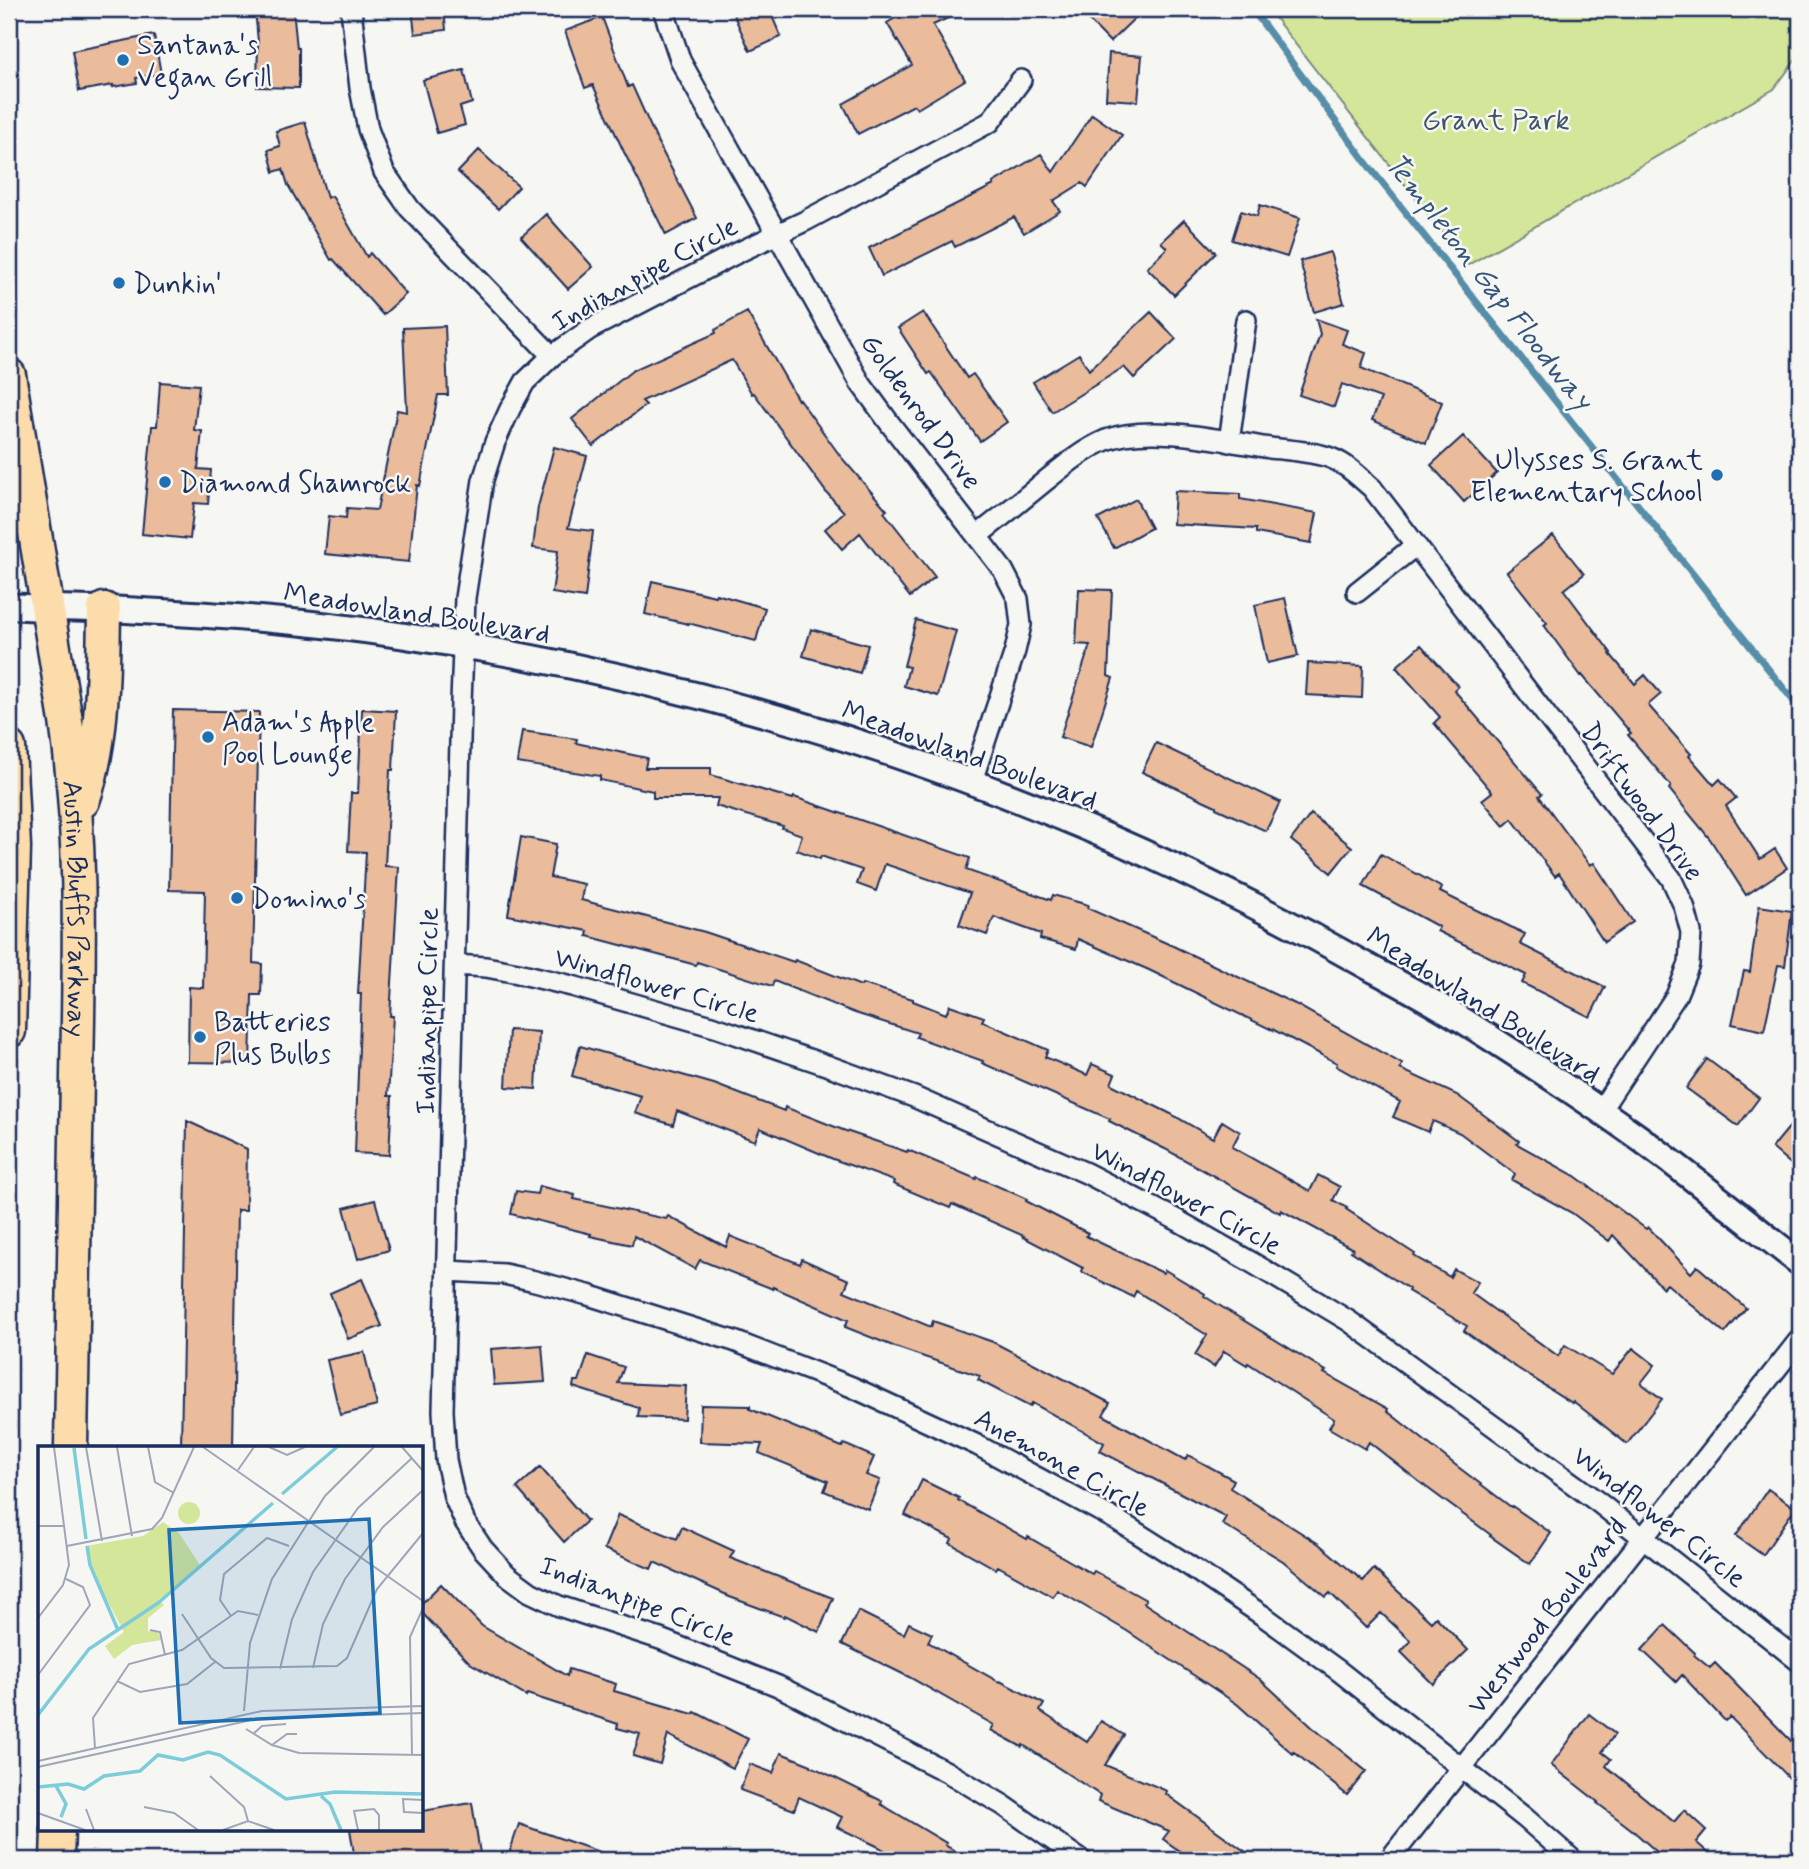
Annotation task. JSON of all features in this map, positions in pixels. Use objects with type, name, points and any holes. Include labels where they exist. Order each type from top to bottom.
[{"type":"main road","name":"Austin Bluffs Parkway","points":[[9,375],[73,773],[76,819],[80,959],[71,1446]]},
{"type":"main road","points":[[76,819],[91,779],[99,723],[103,609]]},
{"type":"main road","points":[[9,747],[13,847],[9,1031]]},
{"type":"main road","points":[[57,1860],[58,1830]]},
{"type":"street","points":[[351,9],[360,88],[368,129],[384,172],[410,209],[552,356]]},
{"type":"street","name":"Goldenrod Drive","points":[[663,9],[681,62],[861,384],[978,535],[1003,570],[1018,599],[1021,625],[1015,651],[972,781]]},
{"type":"street","name":"Indianpipe Circle","points":[[1021,80],[990,122],[805,221],[590,329],[552,356],[525,382],[509,409],[483,480],[465,598],[443,1411],[446,1460],[454,1497],[465,1522],[483,1549],[507,1575],[530,1592],[559,1606],[660,1639],[778,1686],[947,1772],[1003,1805],[1081,1860]]},
{"type":"street","points":[[1229,442],[1246,320]]},
{"type":"street","name":"Driftwood Drive","points":[[978,535],[1068,463],[1108,439],[1131,434],[1157,433],[1333,459],[1371,488],[1671,878],[1684,906],[1691,932],[1689,964],[1676,996],[1600,1111]]},
{"type":"street","points":[[1357,592],[1416,545]]},
{"type":"street","name":"Meadowland Boulevard","points":[[9,606],[208,614],[296,621],[515,654],[717,700],[857,741],[972,781],[1183,871],[1300,928],[1470,1024],[1642,1140],[1800,1262]]},
{"type":"street","name":"Windflower Circle","points":[[455,965],[518,973],[715,1027],[915,1097],[1086,1173],[1199,1232],[1349,1321],[1643,1536],[1800,1662]]},
{"type":"street","name":"Anemone Circle","points":[[447,1270],[504,1274],[531,1280],[734,1340],[852,1387],[977,1445],[1119,1522],[1262,1615],[1339,1671],[1525,1818],[1573,1860]]},
{"type":"street","name":"Westwood Boulevard","points":[[1389,1860],[1800,1339]]},
{"type":"green space","name":"Grant Park","points":[[1268,9],[1800,9],[1800,54],[1774,89],[1468,265]]},
{"type":"building","points":[[255,9],[293,9],[299,48],[299,88],[257,87],[258,42]]},
{"type":"building","points":[[412,9],[444,9],[446,30],[415,34]]},
{"type":"building","points":[[731,9],[769,9],[781,37],[750,51]]},
{"type":"building","points":[[910,9],[967,9],[933,25],[965,80],[917,109],[914,105],[858,134],[843,104],[912,65],[887,23]]},
{"type":"building","points":[[1078,9],[1144,9],[1110,42]]},
{"type":"building","points":[[602,17],[628,87],[632,85],[658,143],[697,218],[666,235],[593,85],[585,88],[565,31]]},
{"type":"building","points":[[154,35],[161,74],[136,78],[137,83],[79,91],[72,51]]},
{"type":"building","points":[[1109,53],[1142,56],[1138,101],[1106,99]]},
{"type":"building","points":[[464,70],[472,103],[460,107],[465,125],[437,133],[423,80]]},
{"type":"building","points":[[1092,114],[1122,135],[1087,187],[1082,183],[1053,201],[1060,211],[1024,233],[1014,217],[955,247],[952,241],[882,276],[869,248],[994,185],[993,183],[1041,154],[1053,172]]},
{"type":"building","points":[[305,122],[327,198],[332,196],[367,257],[370,253],[406,294],[383,315],[333,259],[331,260],[288,185],[283,169],[274,172],[268,150],[280,146],[276,131]]},
{"type":"building","points":[[479,150],[519,187],[498,209],[458,172]]},
{"type":"building","points":[[1260,205],[1300,218],[1287,257],[1232,240],[1241,211],[1257,216]]},
{"type":"building","points":[[546,214],[593,267],[568,289],[521,237]]},
{"type":"building","points":[[1184,220],[1216,253],[1174,295],[1147,268],[1167,248],[1161,242]]},
{"type":"building","points":[[1330,252],[1344,303],[1314,312],[1300,261]]},
{"type":"building","points":[[747,312],[798,400],[841,457],[887,510],[884,512],[935,577],[910,597],[860,533],[842,549],[825,529],[844,512],[826,492],[754,393],[752,394],[732,360],[642,401],[646,405],[593,446],[572,419],[633,370],[716,333],[715,330]]},
{"type":"building","points":[[923,312],[967,378],[973,374],[1007,422],[980,441],[931,372],[928,374],[898,328]]},
{"type":"building","points":[[1151,312],[1176,339],[1134,378],[1124,367],[1052,412],[1033,382],[1079,354],[1089,370]]},
{"type":"building","points":[[1316,319],[1347,330],[1342,344],[1366,353],[1361,368],[1442,402],[1426,443],[1372,420],[1381,398],[1342,384],[1334,407],[1299,395],[1320,334]]},
{"type":"building","points":[[445,326],[448,395],[438,395],[420,486],[417,485],[409,562],[325,554],[329,516],[346,518],[347,508],[377,510],[397,410],[407,412],[403,328]]},
{"type":"building","points":[[160,382],[199,385],[194,430],[202,431],[198,469],[211,470],[208,504],[194,503],[190,539],[142,534],[152,426],[157,426]]},
{"type":"building","points":[[1463,436],[1497,473],[1464,502],[1431,465]]},
{"type":"building","points":[[554,447],[587,456],[568,528],[593,531],[585,598],[552,593],[558,551],[533,548],[538,507]]},
{"type":"building","points":[[1175,491],[1240,494],[1240,499],[1317,513],[1311,543],[1256,533],[1256,529],[1173,524]]},
{"type":"building","points":[[1136,499],[1151,528],[1114,548],[1098,519]]},
{"type":"building","points":[[1553,535],[1584,574],[1564,590],[1635,684],[1645,675],[1661,694],[1648,705],[1714,785],[1720,779],[1736,798],[1726,806],[1760,859],[1775,849],[1787,868],[1746,895],[1710,839],[1669,789],[1671,786],[1628,735],[1631,733],[1581,676],[1544,625],[1547,623],[1507,572]]},
{"type":"building","points":[[652,581],[715,596],[716,594],[765,608],[756,641],[645,614]]},
{"type":"building","points":[[1079,589],[1112,590],[1108,676],[1113,678],[1091,747],[1060,737],[1090,645],[1076,644]]},
{"type":"building","points":[[1285,598],[1298,656],[1267,663],[1255,605]]},
{"type":"building","points":[[916,620],[956,631],[938,696],[904,686],[909,667],[904,666]]},
{"type":"building","points":[[811,629],[868,645],[860,673],[803,656]]},
{"type":"building","points":[[1421,645],[1458,686],[1454,690],[1542,794],[1539,796],[1590,865],[1594,863],[1633,922],[1604,942],[1559,873],[1555,876],[1512,819],[1504,826],[1482,800],[1492,792],[1434,723],[1440,717],[1396,667]]},
{"type":"building","points":[[1308,663],[1363,666],[1362,698],[1306,695]]},
{"type":"building","points":[[362,709],[396,711],[385,866],[399,867],[390,1016],[393,1016],[388,1096],[392,1096],[389,1155],[355,1153],[361,994],[358,994],[366,852],[348,851],[351,793],[358,793]]},
{"type":"building","points":[[173,710],[259,712],[253,963],[262,964],[261,995],[252,995],[250,1063],[188,1062],[189,987],[203,988],[205,891],[169,890]]},
{"type":"building","points":[[522,731],[577,739],[576,743],[647,758],[645,768],[711,768],[711,775],[793,799],[794,797],[970,858],[966,870],[1051,900],[1053,895],[1088,905],[1087,908],[1295,1004],[1402,1064],[1400,1069],[1457,1095],[1519,1141],[1517,1144],[1575,1176],[1646,1229],[1648,1227],[1691,1273],[1697,1266],[1746,1308],[1725,1333],[1667,1284],[1663,1288],[1613,1235],[1609,1241],[1572,1213],[1512,1180],[1515,1174],[1460,1133],[1433,1121],[1428,1132],[1393,1117],[1400,1102],[1336,1066],[1337,1063],[1149,970],[1078,939],[1076,949],[1040,939],[1041,934],[994,917],[987,935],[959,925],[970,893],[885,864],[876,891],[857,884],[862,870],[797,850],[802,835],[782,828],[783,826],[716,806],[718,798],[653,798],[653,791],[600,780],[600,776],[517,763]]},
{"type":"building","points":[[1156,743],[1280,802],[1266,831],[1142,772]]},
{"type":"building","points":[[1311,814],[1352,847],[1331,873],[1291,840]]},
{"type":"building","points":[[521,837],[556,844],[550,877],[584,884],[581,900],[705,932],[794,962],[795,960],[861,986],[862,984],[913,999],[946,1014],[950,1005],[984,1017],[982,1021],[1048,1050],[1045,1057],[1087,1075],[1092,1064],[1115,1074],[1111,1084],[1213,1138],[1222,1121],[1240,1132],[1232,1147],[1310,1191],[1318,1175],[1340,1187],[1333,1200],[1415,1254],[1414,1256],[1450,1277],[1454,1269],[1478,1282],[1471,1293],[1558,1356],[1565,1345],[1612,1374],[1633,1348],[1655,1365],[1641,1383],[1662,1399],[1627,1444],[1573,1401],[1572,1403],[1511,1364],[1464,1331],[1467,1326],[1408,1291],[1409,1289],[1351,1251],[1353,1249],[1281,1210],[1280,1213],[1109,1121],[1110,1119],[982,1063],[983,1061],[916,1037],[918,1033],[855,1013],[774,981],[772,986],[697,962],[696,965],[587,936],[588,931],[508,915]]},
{"type":"building","points":[[1381,854],[1442,888],[1440,892],[1525,934],[1520,944],[1605,987],[1590,1017],[1522,983],[1526,975],[1437,931],[1439,927],[1363,886]]},
{"type":"building","points":[[1759,906],[1792,911],[1785,966],[1778,965],[1764,1031],[1732,1024],[1744,971],[1750,972]]},
{"type":"building","points":[[509,1030],[539,1032],[536,1089],[506,1087]]},
{"type":"building","points":[[580,1046],[714,1084],[784,1111],[785,1107],[843,1130],[907,1152],[908,1150],[1027,1199],[1026,1201],[1088,1233],[1086,1236],[1163,1273],[1165,1270],[1326,1371],[1324,1373],[1388,1409],[1387,1411],[1458,1467],[1551,1533],[1530,1564],[1369,1442],[1365,1449],[1329,1428],[1334,1419],[1248,1363],[1247,1365],[1224,1351],[1214,1367],[1195,1355],[1207,1335],[1136,1291],[1133,1297],[1082,1272],[1083,1268],[1024,1236],[952,1204],[950,1208],[893,1184],[894,1181],[760,1128],[755,1141],[677,1111],[673,1125],[635,1113],[641,1096],[572,1076]]},
{"type":"building","points":[[1707,1059],[1759,1098],[1738,1126],[1686,1088]]},
{"type":"building","points":[[1800,1114],[1800,1172],[1772,1148]]},
{"type":"building","points":[[187,1121],[247,1149],[246,1210],[237,1210],[233,1446],[181,1446]]},
{"type":"building","points":[[539,1186],[575,1195],[574,1199],[666,1219],[668,1216],[726,1247],[730,1236],[800,1264],[802,1259],[849,1280],[844,1291],[931,1327],[933,1321],[993,1342],[1110,1403],[1103,1415],[1185,1460],[1188,1455],[1234,1480],[1230,1488],[1319,1544],[1363,1581],[1374,1569],[1431,1622],[1436,1617],[1468,1650],[1433,1684],[1401,1652],[1411,1641],[1381,1613],[1366,1628],[1330,1593],[1326,1597],[1283,1561],[1222,1524],[1226,1517],[1100,1451],[1104,1443],[1032,1403],[1030,1407],[978,1380],[980,1376],[845,1327],[848,1320],[773,1287],[700,1260],[695,1269],[634,1236],[632,1245],[511,1214],[516,1191],[537,1194]]},
{"type":"building","points":[[375,1200],[389,1250],[358,1259],[344,1208]]},
{"type":"building","points":[[362,1279],[382,1326],[348,1339],[330,1293]]},
{"type":"building","points":[[542,1345],[545,1382],[494,1385],[491,1349]]},
{"type":"building","points":[[364,1352],[377,1406],[340,1415],[327,1360]]},
{"type":"building","points":[[588,1355],[624,1367],[618,1383],[686,1386],[684,1419],[638,1417],[639,1408],[573,1387],[574,1381],[579,1381]]},
{"type":"building","points":[[701,1405],[750,1406],[750,1409],[842,1447],[844,1444],[874,1457],[866,1475],[880,1480],[868,1509],[824,1491],[828,1481],[759,1453],[762,1444],[700,1442]]},
{"type":"building","points":[[540,1467],[587,1521],[564,1542],[517,1488]]},
{"type":"building","points":[[922,1480],[959,1498],[958,1500],[1092,1574],[1094,1571],[1146,1600],[1144,1603],[1260,1679],[1312,1727],[1366,1771],[1347,1795],[1294,1752],[1293,1754],[1237,1704],[1127,1631],[1057,1590],[1053,1597],[998,1566],[996,1569],[950,1543],[952,1539],[905,1515]]},
{"type":"building","points":[[1768,1489],[1795,1508],[1763,1555],[1736,1536]]},
{"type":"building","points":[[618,1515],[677,1539],[682,1527],[734,1551],[730,1558],[833,1598],[819,1632],[785,1615],[784,1617],[727,1596],[654,1562],[651,1569],[604,1549]]},
{"type":"building","points":[[441,1584],[482,1626],[567,1676],[569,1669],[616,1684],[614,1691],[693,1714],[695,1712],[748,1739],[733,1768],[668,1735],[660,1764],[633,1756],[640,1734],[617,1728],[618,1724],[527,1694],[526,1696],[470,1663],[424,1615],[424,1601]]},
{"type":"building","points":[[858,1611],[904,1634],[909,1623],[932,1634],[928,1642],[1044,1704],[1040,1711],[1087,1742],[1101,1721],[1124,1735],[1105,1765],[1167,1791],[1166,1794],[1257,1860],[1192,1860],[1163,1839],[1169,1831],[1098,1801],[1100,1795],[1023,1745],[1022,1747],[991,1730],[994,1725],[909,1677],[842,1644]]},
{"type":"building","points":[[1665,1625],[1710,1668],[1715,1663],[1800,1750],[1800,1789],[1730,1717],[1725,1721],[1682,1675],[1676,1682],[1642,1650]]},
{"type":"building","points":[[1589,1714],[1615,1734],[1602,1752],[1611,1759],[1606,1766],[1674,1822],[1684,1810],[1706,1830],[1696,1842],[1716,1860],[1666,1860],[1551,1765]]},
{"type":"building","points":[[781,1753],[882,1801],[881,1804],[970,1860],[900,1860],[837,1827],[842,1817],[799,1797],[794,1810],[740,1790],[750,1764],[773,1773]]},
{"type":"building","points":[[472,1803],[481,1860],[355,1860],[350,1830],[424,1830],[424,1811]]},
{"type":"building","points":[[519,1824],[614,1857],[614,1860],[507,1860]]},
{"type":"waterway","name":"Templeton Gap Floodway","points":[[1252,9],[1371,169],[1800,709]]},
{"type":"place","name":"Santana's Vegan Grill","points":[[123,60]]},
{"type":"place","name":"Dunkin'","points":[[119,283]]},
{"type":"place","name":"Ulysses S. Grant Elementary School","points":[[1717,475]]},
{"type":"place","name":"Diamond Shamrock","points":[[165,482]]},
{"type":"place","name":"Adam's Apple Pool Lounge","points":[[208,737]]},
{"type":"place","name":"Domino's","points":[[237,898]]},
{"type":"place","name":"Batteries Plus Bulbs","points":[[200,1037]]}]
